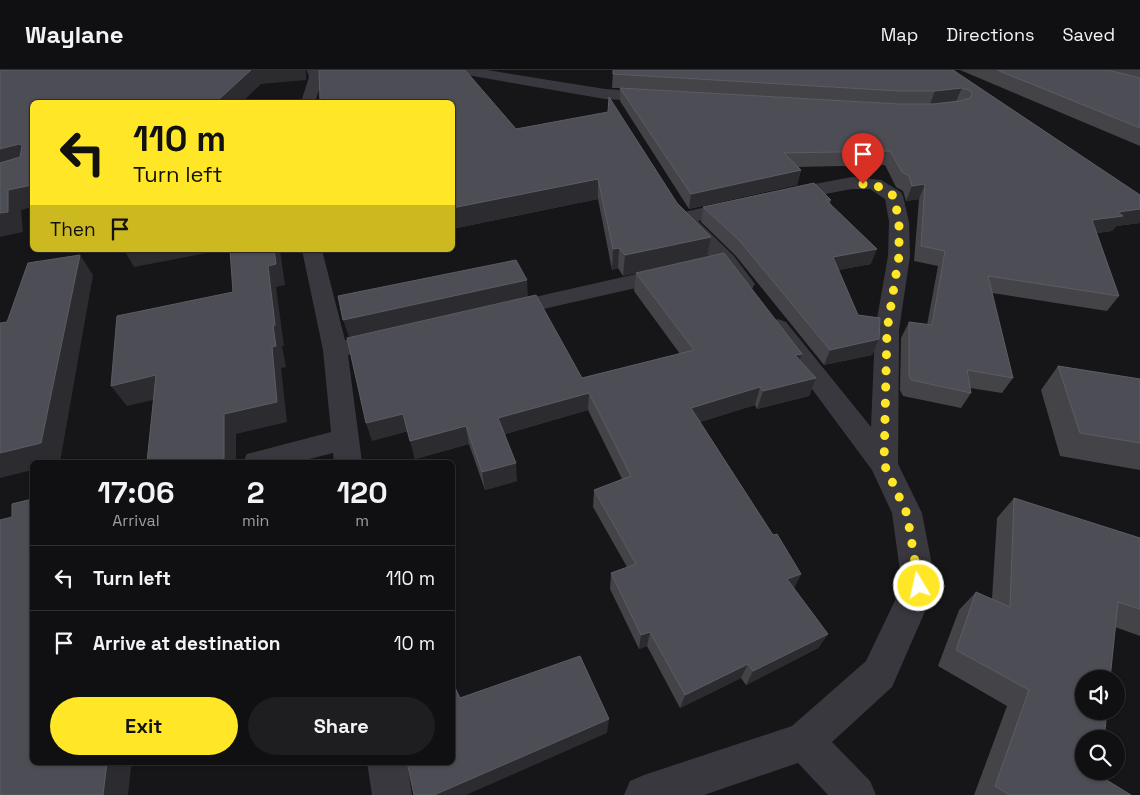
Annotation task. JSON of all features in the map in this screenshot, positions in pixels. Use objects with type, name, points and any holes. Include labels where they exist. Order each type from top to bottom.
[{"type":"street","points":[[308,100],[315,73],[372,70]]},
{"type":"street","points":[[461,70],[605,94],[673,98]]},
{"type":"street","points":[[605,94],[621,119]]},
{"type":"street","points":[[644,795],[804,742],[879,674],[919,586],[907,514],[884,464],[726,261],[678,209],[852,183],[874,184],[894,196],[899,222],[899,256],[887,330],[884,464]]},
{"type":"street","points":[[273,460],[346,451],[335,350],[312,252]]},
{"type":"street","points":[[487,315],[726,261]]},
{"type":"street","points":[[335,350],[401,335]]},
{"type":"street","points":[[804,742],[856,795]]},
{"type":"street","points":[[388,765],[392,795]]},
{"type":"building","points":[[0,70],[251,70],[218,100],[30,100],[30,185],[8,190],[8,212],[0,213],[0,163],[20,157],[22,146],[19,144],[0,149]]},
{"type":"building","points":[[319,70],[465,70],[516,129],[608,112],[609,97],[677,203],[711,237],[625,255],[619,248],[613,249],[598,179],[455,207],[455,100],[320,100]]},
{"type":"building","points":[[613,70],[953,70],[1140,195],[1140,209],[1118,212],[1123,216],[1092,220],[1119,296],[988,276],[1013,378],[967,370],[971,393],[911,380],[909,375],[909,322],[932,325],[945,251],[921,246],[925,184],[912,186],[909,176],[902,172],[890,151],[784,153],[801,170],[691,194],[620,88],[899,104],[934,104],[960,101],[970,98],[972,93],[962,88],[935,91],[899,91],[613,74]]},
{"type":"building","points":[[997,70],[1108,70],[1140,78],[1140,128]]},
{"type":"building","points":[[814,183],[831,200],[826,200],[877,249],[833,257],[858,315],[880,318],[879,339],[830,350],[739,240],[703,207]]},
{"type":"building","points":[[230,252],[274,252],[276,264],[268,266],[275,325],[273,326],[276,346],[272,347],[277,402],[224,414],[224,460],[147,460],[156,375],[111,386],[117,316],[233,292]]},
{"type":"building","points":[[724,253],[802,354],[795,355],[816,378],[763,391],[760,387],[691,408],[773,535],[777,534],[801,574],[787,579],[828,634],[753,671],[748,664],[685,695],[650,632],[641,635],[611,573],[636,564],[594,490],[631,476],[589,393],[498,418],[516,463],[482,472],[466,426],[410,441],[403,414],[366,423],[347,338],[536,295],[582,378],[694,350],[636,273]]},
{"type":"building","points":[[80,255],[41,443],[0,453],[0,323],[7,322],[28,263]]},
{"type":"building","points":[[516,260],[527,280],[343,320],[338,296]]},
{"type":"building","points":[[1058,366],[1140,379],[1140,443],[1080,433]]},
{"type":"building","points":[[1014,498],[1140,538],[1140,609],[1118,602],[1111,670],[1075,670],[1075,720],[1106,720],[1105,730],[1075,730],[1075,780],[1107,780],[1131,795],[1009,795],[995,786],[1029,690],[956,650],[976,592],[1010,607]]},
{"type":"building","points":[[30,500],[30,765],[107,765],[103,795],[0,795],[0,520],[12,517],[12,504]]},
{"type":"building","points":[[580,656],[609,719],[434,795],[414,795],[408,765],[455,765],[455,687],[460,698]]},
{"type":"route","points":[[863,184],[874,184],[894,196],[899,222],[899,256],[887,330],[884,464],[907,514],[919,586]]}]
